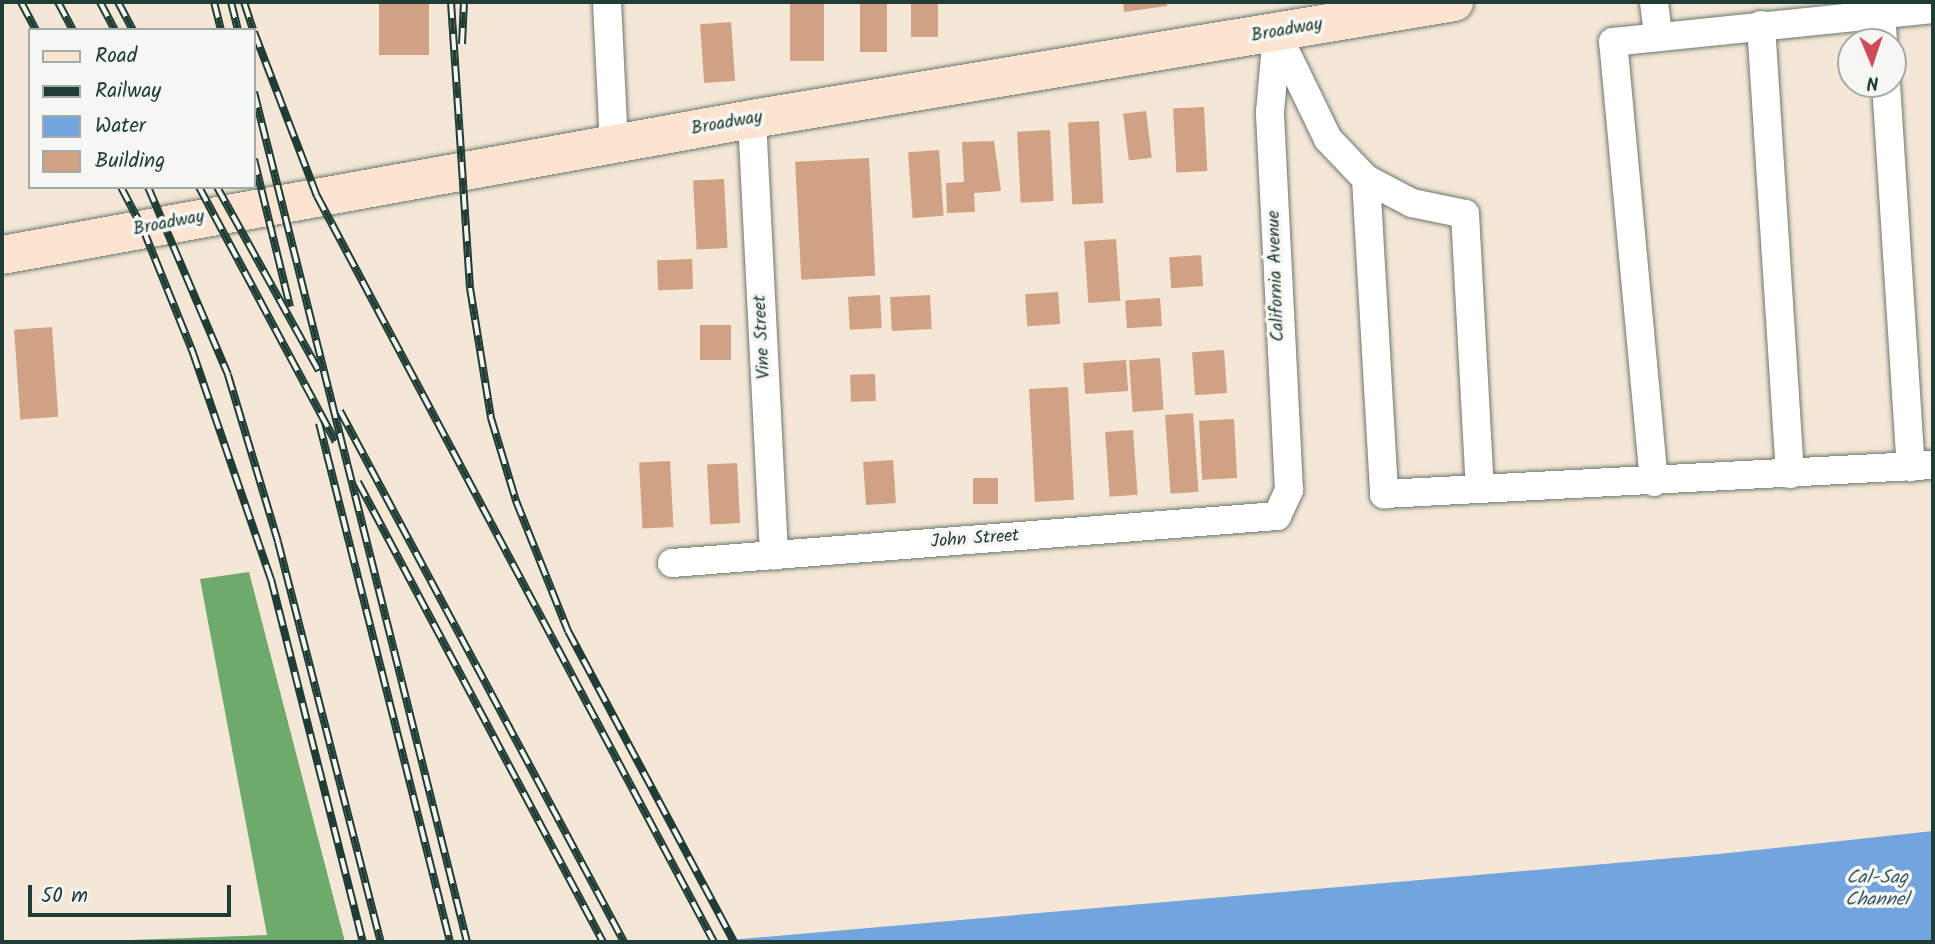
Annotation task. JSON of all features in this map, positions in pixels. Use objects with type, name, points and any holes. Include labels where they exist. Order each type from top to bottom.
[{"type":"street","points":[[607,2],[614,144]]},
{"type":"street","name":"Broadway","points":[[2,255],[1297,21],[1454,2]]},
{"type":"street","points":[[1654,2],[1658,36]]},
{"type":"street","points":[[1654,482],[1614,42],[1761,24],[1933,9]]},
{"type":"street","points":[[1881,12],[1882,28]]},
{"type":"street","points":[[1297,21],[1328,139],[1366,179],[1412,203],[1465,214],[1480,489]]},
{"type":"street","name":"California Avenue","points":[[1277,516],[1289,490],[1270,112],[1297,21]]},
{"type":"street","points":[[1761,24],[1790,474]]},
{"type":"street","points":[[1366,179],[1384,494],[1922,466],[1887,98]]},
{"type":"street","name":"Vine Street","points":[[752,119],[774,555]]},
{"type":"street","name":"John Street","points":[[672,563],[1277,516]]},
{"type":"green space","points":[[249,572],[345,942],[74,942],[267,935],[200,579]]},
{"type":"water","name":"Cal-Sag Channel","points":[[1933,831],[1933,942],[706,942],[1719,854]]},
{"type":"building","points":[[379,2],[429,2],[429,55],[379,55]]},
{"type":"building","points":[[790,2],[824,2],[824,61],[790,61]]},
{"type":"building","points":[[860,2],[887,2],[887,52],[860,52]]},
{"type":"building","points":[[911,2],[938,2],[938,37],[911,37]]},
{"type":"building","points":[[1123,2],[1167,2],[1167,6],[1124,12]]},
{"type":"building","points":[[731,22],[735,81],[704,83],[700,24]]},
{"type":"building","points":[[1204,107],[1207,171],[1176,173],[1173,109]]},
{"type":"building","points":[[1146,111],[1152,158],[1129,160],[1123,114]]},
{"type":"building","points":[[1099,121],[1103,203],[1072,205],[1068,123]]},
{"type":"building","points":[[1050,130],[1054,201],[1021,203],[1017,132]]},
{"type":"building","points":[[994,141],[1001,191],[974,193],[975,212],[947,213],[946,183],[964,182],[962,142]]},
{"type":"building","points":[[939,150],[944,216],[913,218],[908,152]]},
{"type":"building","points":[[869,158],[875,276],[801,280],[795,162]]},
{"type":"building","points":[[724,179],[728,248],[697,250],[693,181]]},
{"type":"building","points":[[1116,239],[1120,301],[1088,303],[1084,241]]},
{"type":"building","points":[[1201,255],[1203,286],[1171,288],[1169,257]]},
{"type":"building","points":[[692,259],[693,289],[658,290],[657,260]]},
{"type":"building","points":[[1058,292],[1060,324],[1027,326],[1025,294]]},
{"type":"building","points":[[880,295],[882,328],[850,330],[848,297]]},
{"type":"building","points":[[930,295],[932,329],[892,331],[890,297]]},
{"type":"building","points":[[1160,298],[1162,326],[1127,328],[1125,300]]},
{"type":"building","points":[[700,325],[731,325],[731,360],[700,360]]},
{"type":"building","points":[[52,327],[58,417],[20,419],[14,330]]},
{"type":"building","points":[[1224,350],[1227,393],[1195,395],[1192,352]]},
{"type":"building","points":[[1160,358],[1164,410],[1133,412],[1129,360]]},
{"type":"building","points":[[1126,360],[1128,391],[1085,394],[1083,363]]},
{"type":"building","points":[[875,374],[876,401],[851,402],[850,375]]},
{"type":"building","points":[[1068,387],[1074,500],[1035,502],[1029,389]]},
{"type":"building","points":[[1193,413],[1199,492],[1171,494],[1165,415]]},
{"type":"building","points":[[1234,419],[1237,478],[1202,480],[1199,421]]},
{"type":"building","points":[[1133,430],[1138,495],[1110,497],[1105,432]]},
{"type":"building","points":[[893,460],[896,503],[866,505],[863,462]]},
{"type":"building","points":[[670,461],[673,527],[642,529],[639,463]]},
{"type":"building","points":[[737,463],[740,523],[710,524],[707,465]]},
{"type":"building","points":[[973,478],[998,478],[998,504],[973,504]]},
{"type":"railway","points":[[21,2],[35,28]]},
{"type":"railway","points":[[58,2],[72,28]]},
{"type":"railway","points":[[100,2],[114,28]]},
{"type":"railway","points":[[118,2],[132,28]]},
{"type":"railway","points":[[214,2],[220,28]]},
{"type":"railway","points":[[231,2],[238,28]]},
{"type":"railway","points":[[244,2],[252,28]]},
{"type":"railway","points":[[451,2],[470,288],[491,418],[516,501],[568,631],[734,942]]},
{"type":"railway","points":[[462,44],[464,2]]},
{"type":"railway","points":[[256,37],[317,196],[714,942]]},
{"type":"railway","points":[[256,100],[467,942]]},
{"type":"railway","points":[[256,167],[290,307]]},
{"type":"railway","points":[[122,189],[143,229],[193,353],[271,579],[363,942]]},
{"type":"railway","points":[[149,189],[228,375],[278,542],[381,942]]},
{"type":"railway","points":[[200,189],[336,442]]},
{"type":"railway","points":[[218,189],[319,371]]},
{"type":"railway","points":[[340,411],[624,942]]},
{"type":"railway","points":[[319,423],[450,942]]},
{"type":"railway","points":[[358,482],[603,942]]}]
